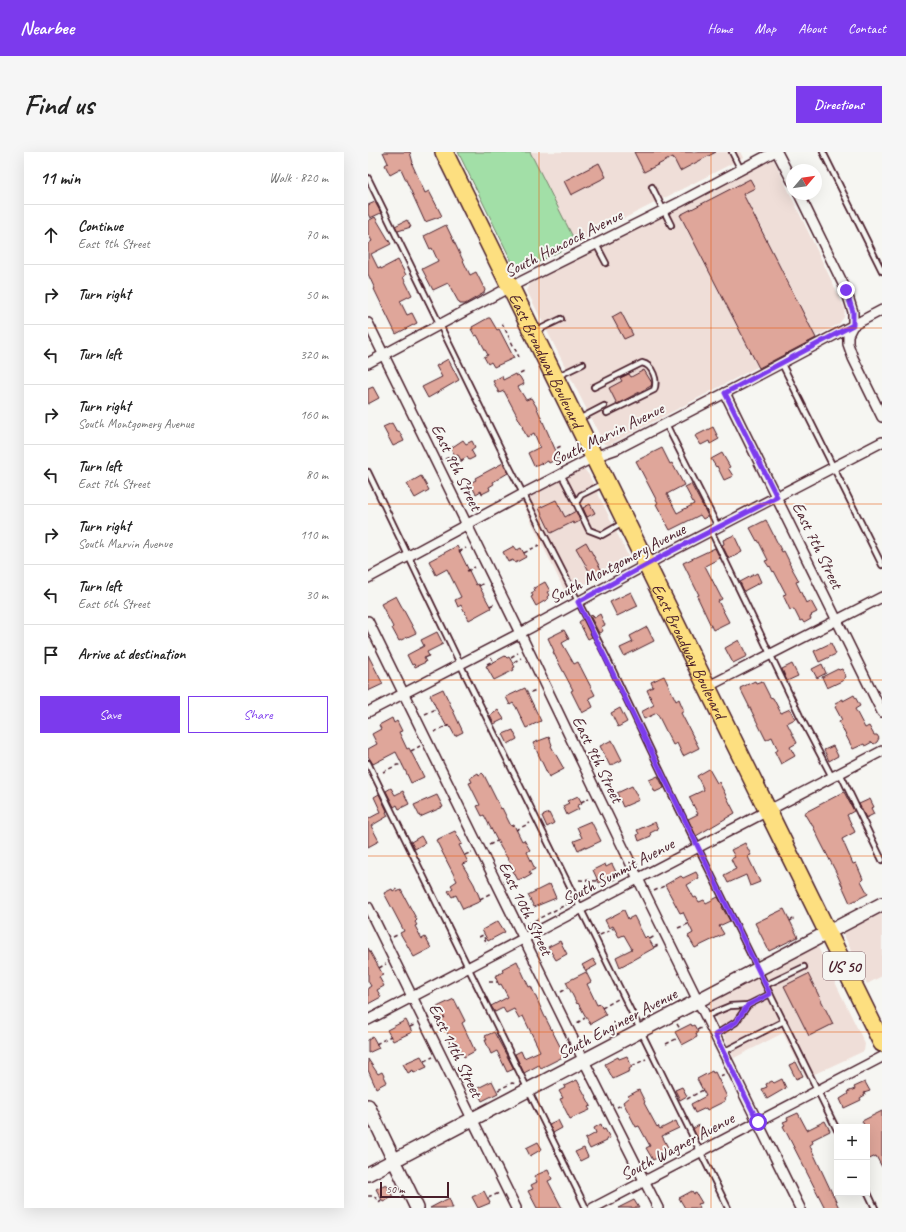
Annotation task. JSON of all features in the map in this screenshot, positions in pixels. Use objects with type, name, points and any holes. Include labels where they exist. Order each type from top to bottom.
[{"type":"highway","name":"East Broadway Boulevard","points":[[444,152],[882,1043]]},
{"type":"street","name":"South Hancock Avenue","points":[[368,363],[510,287],[664,210],[774,152]]},
{"type":"street","points":[[777,152],[786,169]]},
{"type":"street","points":[[802,200],[846,290],[853,312],[853,325],[848,335],[848,344],[853,358],[882,417]]},
{"type":"street","name":"South Marvin Avenue","points":[[368,578],[561,474],[594,457],[617,449],[882,310]]},
{"type":"street","name":"East 9th Street","points":[[368,323],[520,633],[638,879],[800,1208]]},
{"type":"street","name":"East 7th Street","points":[[725,393],[882,712]]},
{"type":"street","name":"South Montgomery Avenue","points":[[368,712],[520,633],[646,564],[882,442]]},
{"type":"street","points":[[707,687],[882,597]]},
{"type":"street","name":"East 10th Street","points":[[368,621],[658,1208]]},
{"type":"street","name":"South Summit Avenue","points":[[368,1020],[882,751]]},
{"type":"street","name":"South Engineer Avenue","points":[[368,1174],[472,1119],[523,1088],[584,1060],[882,904]]},
{"type":"street","name":"East 11th Street","points":[[368,907],[516,1208]]},
{"type":"street","name":"South Wagner Avenue","points":[[592,1208],[882,1057]]},
{"type":"street","points":[[368,1106],[417,1208]]},
{"type":"lane","points":[[732,152],[741,170]]},
{"type":"lane","points":[[823,152],[882,271]]},
{"type":"lane","points":[[368,178],[834,1124]]},
{"type":"lane","points":[[652,187],[671,225]]},
{"type":"lane","points":[[596,244],[606,263]]},
{"type":"lane","points":[[532,333],[561,319]]},
{"type":"lane","points":[[781,362],[882,565]]},
{"type":"lane","points":[[594,387],[642,363],[646,364],[651,369],[655,378],[656,386],[654,390],[607,413]]},
{"type":"lane","points":[[555,378],[582,364]]},
{"type":"lane","points":[[576,421],[604,406]]},
{"type":"lane","points":[[666,423],[800,716],[836,775],[882,860]]},
{"type":"lane","points":[[368,472],[460,664],[728,1208]]},
{"type":"lane","points":[[561,474],[590,530],[602,535],[626,522]]},
{"type":"lane","points":[[576,503],[581,495],[606,482]]},
{"type":"lane","points":[[368,763],[468,968],[523,1088],[586,1208]]},
{"type":"lane","points":[[766,985],[804,967]]},
{"type":"lane","points":[[706,1016],[730,1006],[748,1005],[770,994]]},
{"type":"lane","points":[[715,1035],[736,1022],[748,1005]]},
{"type":"lane","points":[[723,1052],[784,1021]]},
{"type":"lane","points":[[869,1196],[875,1208]]},
{"type":"path","points":[[502,323],[519,357]]},
{"type":"path","points":[[520,374],[526,371]]},
{"type":"path","points":[[557,448],[563,446]]},
{"type":"path","points":[[442,461],[454,456],[461,461],[466,459]]},
{"type":"path","points":[[463,491],[467,489],[469,483]]},
{"type":"path","points":[[467,489],[473,491]]},
{"type":"path","points":[[524,553],[539,545]]},
{"type":"path","points":[[460,552],[466,548]]},
{"type":"path","points":[[467,571],[475,567]]},
{"type":"path","points":[[479,586],[484,583]]},
{"type":"path","points":[[490,606],[494,604]]},
{"type":"path","points":[[511,657],[518,653]]},
{"type":"path","points":[[487,664],[493,661],[492,657]]},
{"type":"path","points":[[514,662],[521,658]]},
{"type":"path","points":[[425,714],[436,709]]},
{"type":"path","points":[[434,732],[446,726]]},
{"type":"path","points":[[383,772],[397,765],[403,765]]},
{"type":"path","points":[[516,830],[537,820]]},
{"type":"path","points":[[489,845],[497,841]]},
{"type":"path","points":[[579,880],[598,881]]},
{"type":"path","points":[[654,890],[664,886]]},
{"type":"path","points":[[480,899],[492,893]]},
{"type":"path","points":[[790,921],[795,918]]},
{"type":"path","points":[[678,928],[688,924]]},
{"type":"path","points":[[595,938],[613,929],[612,928]]},
{"type":"path","points":[[393,937],[399,934]]},
{"type":"path","points":[[650,939],[659,934]]},
{"type":"path","points":[[479,936],[483,935],[487,944]]},
{"type":"path","points":[[654,947],[660,944]]},
{"type":"path","points":[[542,953],[548,950]]},
{"type":"path","points":[[379,968],[386,964]]},
{"type":"path","points":[[489,982],[498,982]]},
{"type":"path","points":[[561,992],[568,988]]},
{"type":"path","points":[[602,1008],[620,998]]},
{"type":"path","points":[[436,1022],[445,1017]]},
{"type":"path","points":[[577,1023],[585,1018]]},
{"type":"path","points":[[677,1024],[680,1029]]},
{"type":"path","points":[[697,1030],[701,1028]]},
{"type":"path","points":[[376,1044],[390,1036]]},
{"type":"path","points":[[666,1044],[678,1038]]},
{"type":"path","points":[[632,1066],[646,1059]]},
{"type":"path","points":[[720,1076],[724,1074]]},
{"type":"path","points":[[498,1090],[512,1083],[523,1088]]},
{"type":"path","points":[[687,1099],[703,1090]]},
{"type":"path","points":[[614,1108],[624,1104]]},
{"type":"path","points":[[488,1198],[499,1193]]},
{"type":"path","points":[[368,1196],[374,1196],[379,1202],[382,1200]]},
{"type":"shaded area","points":[[530,152],[740,152],[743,158],[576,243]]},
{"type":"shaded area","points":[[768,157],[774,160],[786,185],[786,200],[793,200],[845,309],[844,317],[839,324],[609,445],[604,444],[527,291],[530,284]]},
{"type":"shaded area","points":[[578,468],[584,469],[589,475],[628,556],[626,563],[566,594],[520,498]]},
{"type":"shaded area","points":[[882,907],[882,976],[867,984],[845,937],[845,930]]},
{"type":"shaded area","points":[[811,944],[818,947],[865,1044],[864,1051],[806,1078],[783,1033],[734,1058],[707,1000]]},
{"type":"green space","points":[[458,152],[530,152],[576,243],[525,269],[518,269],[513,264]]},
{"type":"building","points":[[383,152],[410,152],[412,164],[425,193],[429,191],[442,216],[425,222],[401,169],[390,175],[385,165],[388,163]]},
{"type":"building","points":[[634,152],[716,152],[680,171],[673,157],[644,172]]},
{"type":"building","points":[[599,163],[606,177],[571,195],[564,181]]},
{"type":"building","points":[[750,179],[755,188],[743,194],[816,338],[759,368],[680,215]]},
{"type":"building","points":[[375,202],[381,213],[370,218],[368,214],[368,205]]},
{"type":"building","points":[[375,217],[391,244],[371,254],[378,268],[380,267],[381,269],[398,260],[406,275],[403,277],[412,295],[400,301],[407,315],[412,313],[417,323],[396,334],[368,274],[368,244],[372,241],[368,234],[368,221]]},
{"type":"building","points":[[407,220],[411,227],[398,231],[395,226]]},
{"type":"building","points":[[446,225],[470,275],[476,272],[485,290],[484,293],[465,304],[460,304],[448,283],[433,290],[422,269],[438,261],[424,236]]},
{"type":"building","points":[[621,312],[633,335],[624,339],[612,317]]},
{"type":"building","points":[[490,318],[497,330],[499,329],[514,358],[494,367],[491,362],[488,364],[484,357],[488,355],[477,335],[475,336],[471,329]]},
{"type":"building","points":[[448,359],[459,380],[428,398],[422,387],[442,377],[436,366]]},
{"type":"building","points":[[644,370],[652,383],[651,386],[617,404],[609,388],[622,381],[620,378],[629,374],[631,377]]},
{"type":"building","points":[[515,374],[516,376],[518,375],[520,377],[524,384],[518,387],[526,400],[531,398],[536,406],[559,458],[549,463],[548,461],[534,466],[528,453],[540,447],[534,433],[527,437],[504,391],[499,393],[493,381],[502,376],[503,380]]},
{"type":"building","points":[[373,387],[379,398],[368,404],[368,389]]},
{"type":"building","points":[[392,423],[397,432],[399,431],[404,441],[393,446],[383,427]]},
{"type":"building","points":[[713,427],[719,439],[710,444],[709,441],[701,445],[695,436]]},
{"type":"building","points":[[463,440],[466,444],[472,441],[475,447],[471,450],[475,457],[469,460],[467,457],[461,460],[458,455],[455,456],[451,448]]},
{"type":"building","points":[[662,448],[670,464],[672,463],[684,485],[667,494],[677,513],[694,504],[685,487],[691,484],[708,516],[703,519],[700,515],[670,530],[636,461]]},
{"type":"building","points":[[722,453],[733,476],[724,480],[717,466],[716,467],[711,459]]},
{"type":"building","points":[[503,463],[508,473],[493,482],[494,484],[489,487],[490,490],[482,494],[481,491],[476,494],[470,483],[476,480],[475,478]]},
{"type":"building","points":[[421,476],[429,490],[415,498],[407,484]]},
{"type":"building","points":[[556,500],[565,517],[576,511],[580,521],[574,524],[573,522],[551,533],[539,508]]},
{"type":"building","points":[[590,504],[595,513],[587,517],[583,508]]},
{"type":"building","points":[[766,520],[799,581],[796,582],[806,603],[811,601],[817,612],[811,615],[811,619],[804,623],[802,620],[800,621],[794,609],[790,610],[783,595],[786,594],[774,571],[773,572],[765,561],[768,560],[750,528]]},
{"type":"building","points":[[734,535],[742,552],[729,559],[722,545],[724,544],[723,540]]},
{"type":"building","points":[[586,542],[602,571],[592,576],[576,548]]},
{"type":"building","points":[[457,546],[476,585],[478,584],[491,608],[469,620],[461,605],[458,607],[455,600],[461,597],[447,569],[436,575],[429,561]]},
{"type":"building","points":[[514,546],[517,550],[521,548],[526,557],[515,563],[513,560],[508,562],[503,552]]},
{"type":"building","points":[[715,548],[720,558],[705,566],[722,599],[718,601],[729,622],[713,630],[697,596],[699,595],[683,563]]},
{"type":"building","points":[[757,573],[761,582],[744,591],[740,582]]},
{"type":"building","points":[[545,582],[550,591],[547,592],[549,595],[547,597],[548,599],[536,606],[531,597],[533,596],[531,593],[535,591],[534,588]]},
{"type":"building","points":[[631,592],[638,606],[617,616],[610,602]]},
{"type":"building","points":[[396,596],[416,633],[399,641],[381,604]]},
{"type":"building","points":[[600,614],[605,625],[601,627],[603,631],[599,633],[590,616],[593,615],[594,618]]},
{"type":"building","points":[[583,619],[592,637],[588,639],[579,622]]},
{"type":"building","points":[[647,627],[654,641],[624,656],[620,648],[633,642],[630,636]]},
{"type":"building","points":[[564,630],[569,639],[562,643],[574,664],[578,662],[595,695],[589,698],[593,707],[582,713],[571,691],[573,690],[553,652],[554,651],[548,638]]},
{"type":"building","points":[[437,632],[443,644],[427,652],[429,656],[424,658],[426,662],[415,667],[414,664],[412,665],[407,655],[424,646],[421,640]]},
{"type":"building","points":[[739,640],[747,656],[733,663],[725,648]]},
{"type":"building","points":[[831,643],[836,654],[819,662],[814,651]]},
{"type":"building","points":[[368,655],[383,684],[368,691]]},
{"type":"building","points":[[505,656],[507,658],[509,657],[515,667],[513,668],[514,670],[494,680],[486,666]]},
{"type":"building","points":[[792,664],[798,676],[787,681],[782,669]]},
{"type":"building","points":[[822,664],[826,673],[817,678],[812,669]]},
{"type":"building","points":[[838,669],[842,669],[846,677],[843,679],[844,680],[827,688],[822,677]]},
{"type":"building","points":[[664,676],[676,701],[679,699],[684,711],[681,713],[699,748],[683,756],[677,743],[673,745],[657,713],[644,719],[641,712],[654,705],[647,690],[653,687],[651,682]]},
{"type":"building","points":[[755,681],[756,683],[762,681],[770,697],[773,698],[781,713],[790,709],[795,719],[787,723],[797,743],[790,747],[795,756],[781,764],[775,752],[778,750],[772,737],[766,740],[740,688]]},
{"type":"building","points":[[525,688],[541,721],[526,728],[516,707],[513,703],[510,705],[506,697]]},
{"type":"building","points":[[443,689],[463,732],[455,736],[449,725],[447,727],[441,718],[430,695]]},
{"type":"building","points":[[854,695],[860,706],[855,709],[865,728],[869,726],[874,735],[877,735],[879,738],[874,744],[872,742],[865,746],[864,744],[853,749],[839,722],[842,720],[835,707],[837,706],[835,703],[843,699],[843,701]]},
{"type":"building","points":[[620,708],[627,722],[618,727],[611,713]]},
{"type":"building","points":[[498,710],[504,719],[494,724],[490,716]]},
{"type":"building","points":[[392,718],[394,723],[397,721],[402,731],[399,732],[407,749],[409,748],[424,777],[411,783],[396,752],[373,764],[368,756],[368,749],[377,744],[372,734],[381,729],[379,725]]},
{"type":"building","points":[[513,730],[517,739],[508,744],[503,734]]},
{"type":"building","points":[[549,737],[551,746],[564,769],[549,777],[533,743]]},
{"type":"building","points":[[612,740],[622,760],[610,766],[600,746]]},
{"type":"building","points":[[833,746],[838,756],[829,761],[824,750]]},
{"type":"building","points":[[709,769],[717,783],[719,782],[735,813],[696,836],[688,819],[698,814],[689,797],[704,790],[697,776]]},
{"type":"building","points":[[478,773],[479,775],[482,773],[484,775],[511,826],[514,825],[522,841],[524,840],[530,850],[527,852],[535,869],[529,872],[531,875],[524,879],[518,880],[513,871],[515,870],[501,848],[484,815],[482,816],[477,806],[480,805],[469,783],[472,782],[470,778]]},
{"type":"building","points":[[658,776],[664,788],[655,792],[649,780]]},
{"type":"building","points":[[632,786],[639,800],[623,807],[617,793]]},
{"type":"building","points":[[391,788],[395,795],[403,791],[409,804],[399,809],[397,805],[394,807],[386,791]]},
{"type":"building","points":[[844,792],[854,811],[847,815],[855,832],[842,839],[853,864],[856,863],[863,879],[861,881],[868,894],[850,903],[811,822],[810,823],[804,813]]},
{"type":"building","points":[[379,794],[388,816],[371,826],[379,841],[368,847],[368,819],[381,812],[374,797]]},
{"type":"building","points":[[437,795],[443,807],[420,817],[414,805]]},
{"type":"building","points":[[578,796],[582,803],[577,806],[579,809],[567,815],[563,806],[569,803],[567,801]]},
{"type":"building","points":[[870,799],[874,807],[871,808],[874,814],[866,818],[859,804]]},
{"type":"building","points":[[549,813],[554,823],[547,827],[542,816]]},
{"type":"building","points":[[591,821],[601,841],[578,850],[574,841],[582,838],[577,827]]},
{"type":"building","points":[[655,822],[658,829],[650,833],[651,836],[639,841],[637,835],[639,834],[637,830]]},
{"type":"building","points":[[455,831],[462,844],[459,845],[468,862],[462,864],[474,884],[481,901],[463,909],[456,895],[452,897],[448,891],[453,888],[451,885],[457,881],[436,840]]},
{"type":"building","points":[[421,836],[425,843],[415,849],[411,842]]},
{"type":"building","points":[[745,843],[751,855],[748,856],[749,859],[760,882],[750,886],[746,875],[728,883],[724,875],[736,869],[731,859],[735,857],[731,850]]},
{"type":"building","points":[[605,864],[606,867],[612,864],[616,872],[599,883],[593,870]]},
{"type":"building","points":[[696,872],[699,878],[687,885],[694,898],[696,897],[699,902],[704,900],[706,903],[718,897],[730,921],[719,926],[724,934],[695,948],[688,936],[693,933],[683,912],[680,913],[665,885],[681,876],[683,878]]},
{"type":"building","points":[[550,884],[556,898],[534,907],[528,895]]},
{"type":"building","points":[[392,889],[393,891],[396,889],[397,892],[401,890],[417,920],[415,922],[417,925],[415,926],[422,939],[425,937],[431,948],[414,957],[400,933],[404,931],[384,893]]},
{"type":"building","points":[[784,909],[798,937],[769,951],[755,923]]},
{"type":"building","points":[[624,910],[628,919],[634,916],[645,938],[647,936],[654,948],[620,967],[616,957],[632,949],[624,935],[619,937],[613,926],[609,928],[605,920]]},
{"type":"building","points":[[498,921],[505,932],[488,941],[482,930]]},
{"type":"building","points":[[560,941],[567,954],[556,960],[548,947]]},
{"type":"building","points":[[368,948],[383,975],[379,977],[384,986],[377,990],[381,997],[368,1004],[368,988],[371,986],[368,981]]},
{"type":"building","points":[[593,959],[597,965],[586,971],[582,965]]},
{"type":"building","points":[[517,961],[529,987],[531,986],[565,1056],[541,1068],[539,1065],[524,1073],[515,1054],[521,1051],[524,1058],[540,1051],[523,1016],[519,1018],[514,1009],[506,1013],[503,1008],[495,1012],[491,1006],[508,997],[501,984],[499,985],[495,976],[503,972],[502,969]]},
{"type":"building","points":[[586,972],[591,982],[587,984],[597,1005],[600,1004],[606,1015],[590,1024],[578,1003],[577,1004],[566,982]]},
{"type":"building","points":[[808,974],[833,1024],[809,1036],[784,986]]},
{"type":"building","points":[[454,999],[465,1021],[462,1023],[475,1051],[464,1057],[460,1048],[453,1051],[448,1039],[450,1038],[436,1010],[438,1009],[437,1007]]},
{"type":"building","points":[[406,1020],[412,1032],[393,1041],[387,1030]]},
{"type":"building","points":[[691,1024],[692,1026],[694,1025],[698,1032],[696,1033],[697,1037],[682,1045],[675,1032]]},
{"type":"building","points":[[494,1032],[514,1069],[507,1072],[497,1051],[491,1054],[485,1040],[487,1040],[485,1036]]},
{"type":"building","points":[[373,1037],[379,1048],[368,1053],[368,1040]]},
{"type":"building","points":[[421,1056],[427,1067],[414,1073],[413,1070],[408,1073],[403,1064]]},
{"type":"building","points":[[627,1056],[632,1067],[629,1069],[630,1071],[613,1079],[605,1064],[618,1057],[619,1059]]},
{"type":"building","points":[[368,1059],[378,1074],[382,1072],[387,1082],[376,1088],[368,1070]]},
{"type":"building","points":[[796,1062],[803,1076],[796,1079],[789,1065]]},
{"type":"building","points":[[712,1071],[713,1073],[715,1072],[727,1097],[724,1099],[725,1101],[707,1110],[706,1108],[695,1113],[691,1104],[706,1096],[697,1079]]},
{"type":"building","points":[[782,1079],[786,1088],[767,1099],[762,1089],[767,1087],[766,1084],[772,1081],[774,1083]]},
{"type":"building","points":[[577,1080],[591,1106],[588,1107],[590,1110],[570,1119],[560,1099],[563,1098],[559,1091],[565,1088],[564,1086]]},
{"type":"building","points":[[492,1081],[498,1093],[482,1101],[476,1089]]},
{"type":"building","points":[[865,1082],[870,1091],[864,1093],[865,1095],[860,1098],[861,1100],[844,1108],[840,1099],[848,1094],[847,1092],[855,1089],[854,1087]]},
{"type":"building","points":[[682,1087],[687,1096],[680,1100],[675,1090]]},
{"type":"building","points":[[639,1090],[657,1127],[658,1126],[660,1129],[676,1121],[679,1128],[662,1136],[670,1151],[653,1160],[646,1148],[650,1146],[639,1126],[636,1127],[623,1102],[629,1097],[628,1096]]},
{"type":"building","points":[[882,1111],[882,1167],[876,1156],[870,1159],[870,1124],[864,1124],[862,1121]]},
{"type":"building","points":[[798,1113],[807,1130],[825,1121],[830,1131],[812,1140],[813,1143],[810,1146],[839,1208],[825,1208],[783,1126],[785,1125],[783,1122],[788,1120],[787,1118]]},
{"type":"building","points":[[558,1120],[562,1128],[553,1133],[549,1124]]},
{"type":"building","points":[[601,1124],[603,1130],[605,1129],[610,1138],[590,1149],[585,1139],[596,1133],[594,1128]]},
{"type":"building","points":[[699,1125],[705,1136],[698,1139],[693,1129]]},
{"type":"building","points":[[538,1142],[542,1149],[530,1156],[526,1148]]},
{"type":"building","points":[[584,1148],[588,1157],[580,1161],[575,1152]]},
{"type":"building","points":[[548,1170],[552,1179],[548,1181],[562,1208],[537,1208],[528,1191],[533,1189],[531,1185],[537,1182],[534,1176]]},
{"type":"building","points":[[386,1184],[393,1197],[383,1202],[376,1189]]},
{"type":"building","points":[[484,1191],[490,1203],[478,1208],[472,1197]]},
{"type":"building","points":[[692,1191],[694,1194],[696,1193],[702,1203],[698,1204],[700,1208],[685,1208],[679,1198]]},
{"type":"building","points":[[449,1198],[453,1208],[430,1208]]},
{"type":"building","points":[[634,1200],[639,1208],[618,1208]]},
{"type":"route","points":[[758,1122],[715,1035],[736,1022],[748,1005],[770,994],[606,656],[578,602],[646,564],[777,497],[725,393],[853,325],[853,312],[846,290]]}]
